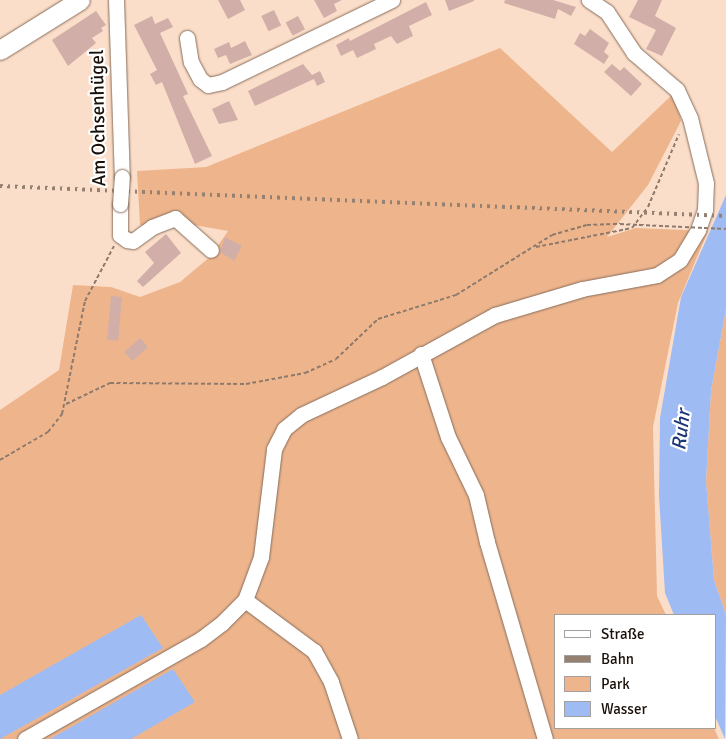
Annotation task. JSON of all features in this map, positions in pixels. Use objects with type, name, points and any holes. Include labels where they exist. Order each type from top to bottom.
[{"type":"main road","points":[[0,50],[80,0]]},
{"type":"street","name":"Am Ochsenhügel","points":[[116,0],[122,177],[120,235]]},
{"type":"street","points":[[187,38],[191,62],[200,79],[208,85],[222,82],[392,0]]},
{"type":"street","points":[[25,739],[201,639],[222,623],[244,600],[261,557],[272,457],[284,429],[301,415],[382,377],[495,315],[582,289],[657,276],[680,260],[698,230],[705,200],[703,167],[686,109],[677,90],[634,53],[611,6],[589,0]]},
{"type":"street","points":[[120,235],[133,241],[152,227],[175,218],[211,250]]},
{"type":"street","points":[[421,354],[448,436],[476,495],[486,542],[545,739]]},
{"type":"street","points":[[244,600],[314,651],[331,682],[350,739]]},
{"type":"path","points":[[533,247],[632,228],[648,207],[680,133]]},
{"type":"path","points":[[66,404],[110,383],[246,384],[305,373],[336,359],[378,319],[456,295],[562,231],[587,225],[620,224],[726,229]]},
{"type":"path","points":[[0,460],[48,432],[58,422],[66,404],[85,301],[120,235]]},
{"type":"green space","points":[[500,48],[612,152],[674,93],[681,121],[648,185],[607,237],[636,228],[708,231],[678,303],[653,427],[657,596],[666,614],[554,614],[554,729],[714,729],[719,739],[0,739],[0,410],[59,370],[73,285],[111,287],[140,297],[180,282],[211,256],[228,231],[194,225],[140,225],[137,171],[206,167]]},
{"type":"green space","points":[[726,309],[726,615],[714,580],[706,482],[711,391]]},
{"type":"water","name":"Ruhr","points":[[726,195],[726,309],[711,391],[706,481],[714,580],[726,615],[725,739],[716,718],[716,614],[674,614],[665,593],[659,496],[660,418],[681,297]]},
{"type":"water","points":[[141,615],[163,648],[0,739],[0,695]]},
{"type":"water","points":[[173,669],[195,702],[131,739],[50,739]]},
{"type":"building","points":[[218,0],[240,0],[245,10],[228,19]]},
{"type":"building","points":[[314,0],[342,0],[334,4],[337,11],[324,18]]},
{"type":"building","points":[[445,0],[474,0],[474,1],[449,11]]},
{"type":"building","points":[[505,0],[553,0],[576,7],[571,16],[558,9],[555,19],[504,3]]},
{"type":"building","points":[[638,0],[662,0],[655,16],[676,28],[662,56],[646,49],[656,30],[629,17]]},
{"type":"building","points":[[426,2],[432,15],[409,26],[413,36],[397,44],[391,36],[374,44],[376,49],[357,58],[353,50],[341,56],[336,45],[349,38],[350,41]]},
{"type":"building","points":[[274,10],[281,25],[268,31],[261,16]]},
{"type":"building","points":[[96,11],[106,25],[101,28],[103,31],[92,38],[96,43],[68,66],[52,40]]},
{"type":"building","points":[[152,16],[155,24],[168,18],[173,27],[160,33],[188,94],[183,96],[212,156],[195,164],[162,82],[156,85],[150,74],[157,70],[134,25]]},
{"type":"building","points":[[298,16],[305,29],[293,36],[286,23]]},
{"type":"building","points":[[590,29],[609,43],[604,52],[609,56],[604,64],[574,44],[580,33],[585,36]]},
{"type":"building","points":[[245,41],[252,55],[230,64],[226,55],[218,58],[214,49],[229,42],[231,48]]},
{"type":"building","points":[[303,64],[312,75],[320,71],[325,82],[317,86],[314,79],[255,106],[248,91]]},
{"type":"building","points":[[612,64],[620,71],[624,67],[642,84],[631,96],[604,72]]},
{"type":"building","points":[[229,101],[238,120],[219,124],[212,109]]},
{"type":"building","points":[[166,234],[181,253],[143,287],[137,281],[154,263],[145,252]]},
{"type":"building","points":[[225,237],[242,246],[234,261],[220,252]]},
{"type":"building","points":[[111,296],[122,297],[118,341],[107,340]]},
{"type":"building","points":[[140,338],[148,347],[132,361],[124,352]]},
{"type":"railway","points":[[0,186],[726,216]]}]
